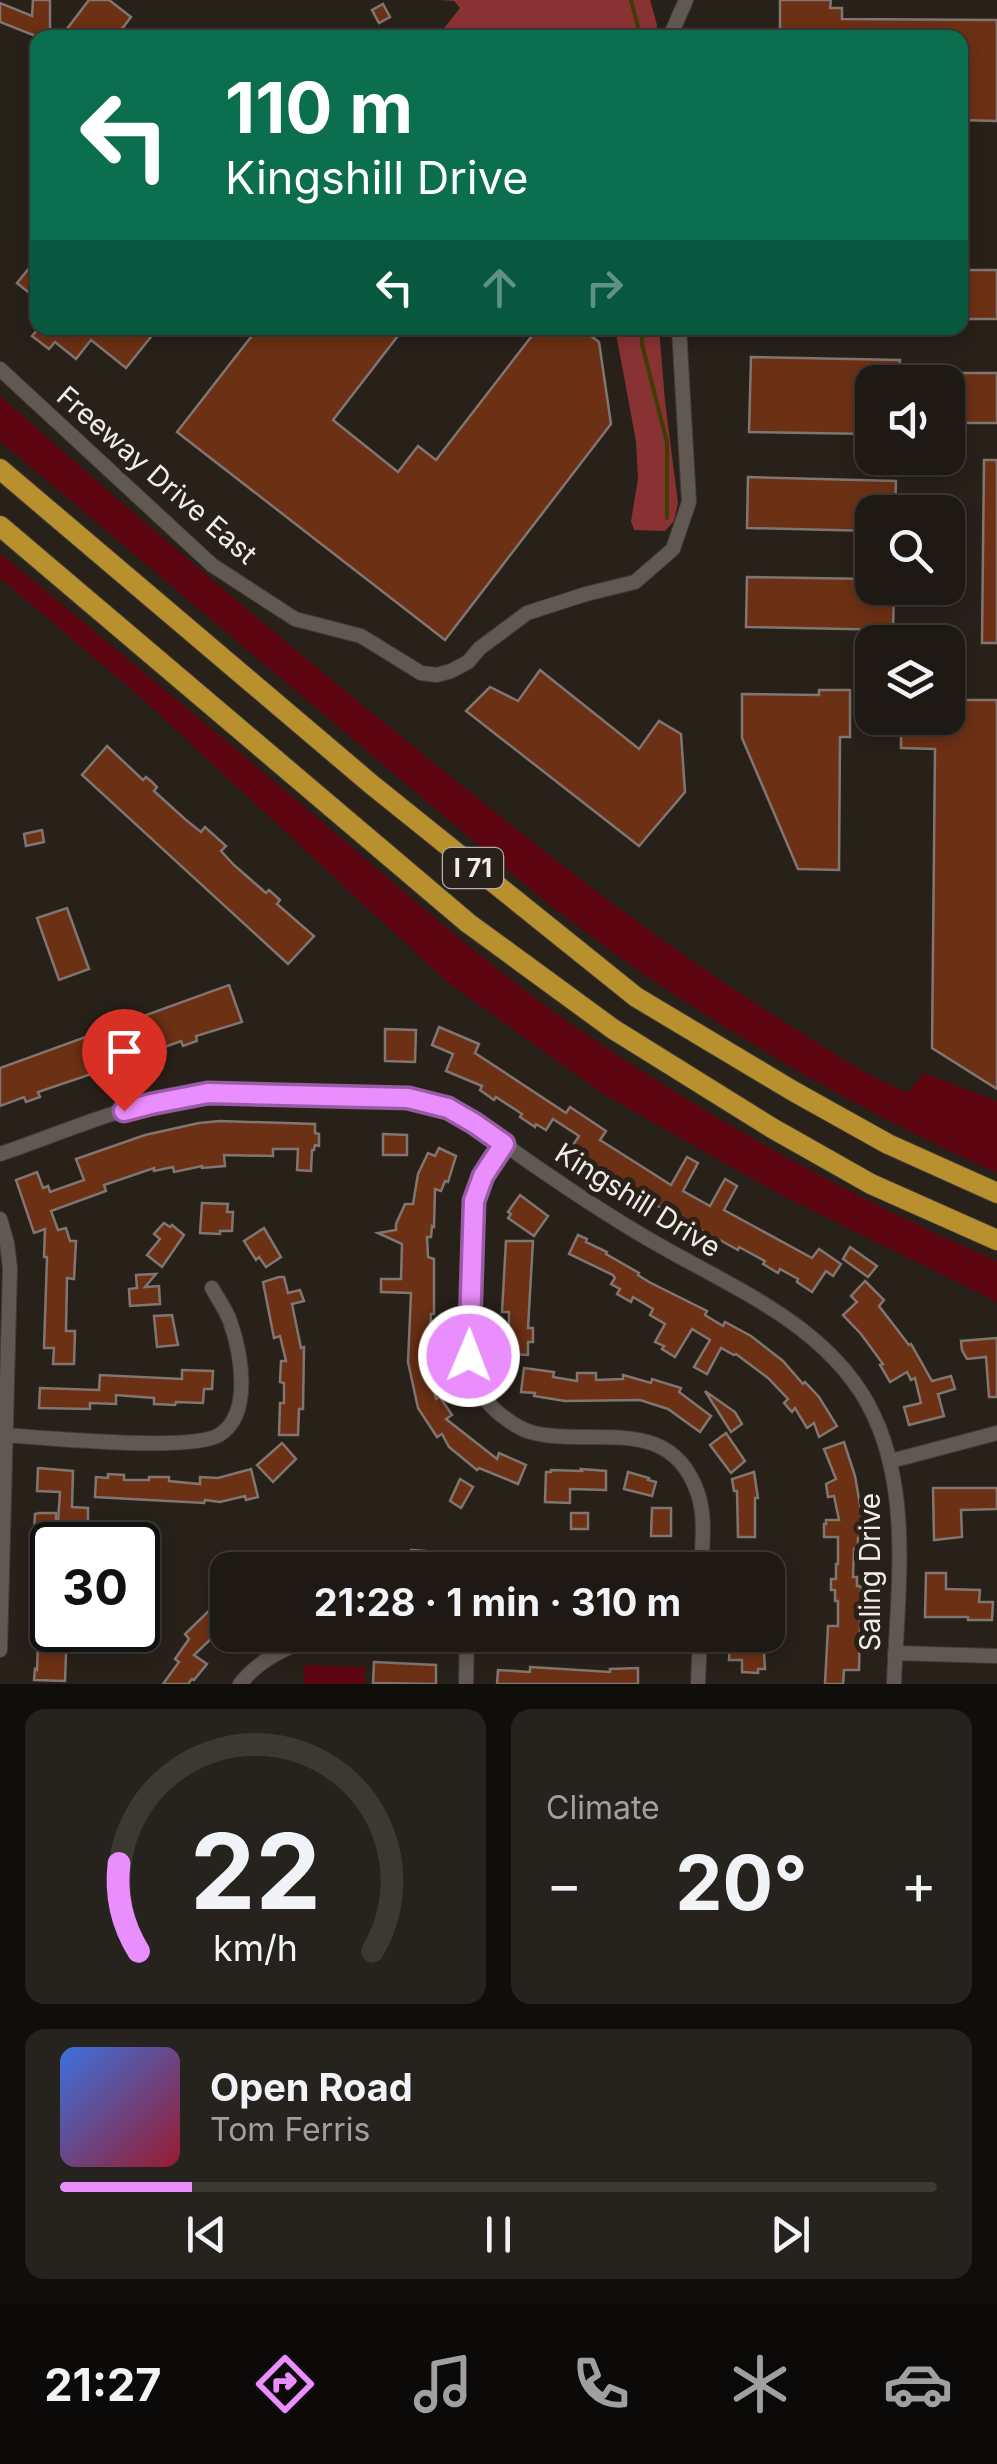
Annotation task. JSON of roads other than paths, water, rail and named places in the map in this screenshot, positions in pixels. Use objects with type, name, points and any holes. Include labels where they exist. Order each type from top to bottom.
[{"type":"highway","name":"I 71","points":[[0,468],[371,784],[636,997],[888,1144],[997,1192]]},
{"type":"highway","name":"I 71","points":[[0,526],[468,923],[613,1029],[871,1184],[997,1240]]},
{"type":"street","points":[[673,30],[686,0]]},
{"type":"street","name":"Freeway Drive East","points":[[0,369],[212,565],[295,619],[360,636],[421,673],[436,676],[468,662],[480,648],[527,613],[635,582],[673,549],[689,502],[679,335]]},
{"type":"street","name":"Kingshill Drive","points":[[0,1154],[182,1097],[222,1093],[386,1096],[448,1108],[643,1236],[804,1331],[843,1368],[860,1391],[873,1412],[891,1461]]},
{"type":"street","points":[[504,1144],[483,1176],[472,1211],[469,1356],[476,1384],[494,1409],[520,1429],[546,1435],[634,1438],[671,1454],[698,1493],[702,1552]]},
{"type":"street","points":[[0,1219],[10,1268],[0,1650]]},
{"type":"street","points":[[6,1435],[136,1442],[200,1442],[219,1435],[233,1421],[240,1402],[242,1365],[229,1319],[212,1288]]},
{"type":"street","points":[[891,1461],[997,1434]]},
{"type":"street","name":"Saling Drive","points":[[891,1461],[899,1531],[894,1684]]},
{"type":"street","points":[[240,1684],[250,1671],[280,1652]]},
{"type":"street","points":[[466,1652],[466,1684]]},
{"type":"street","points":[[698,1684],[699,1652]]},
{"type":"street","points":[[895,1653],[997,1656]]},
{"type":"waterway","points":[[631,0],[639,30]]},
{"type":"waterway","points":[[642,335],[667,443],[667,518]]}]
